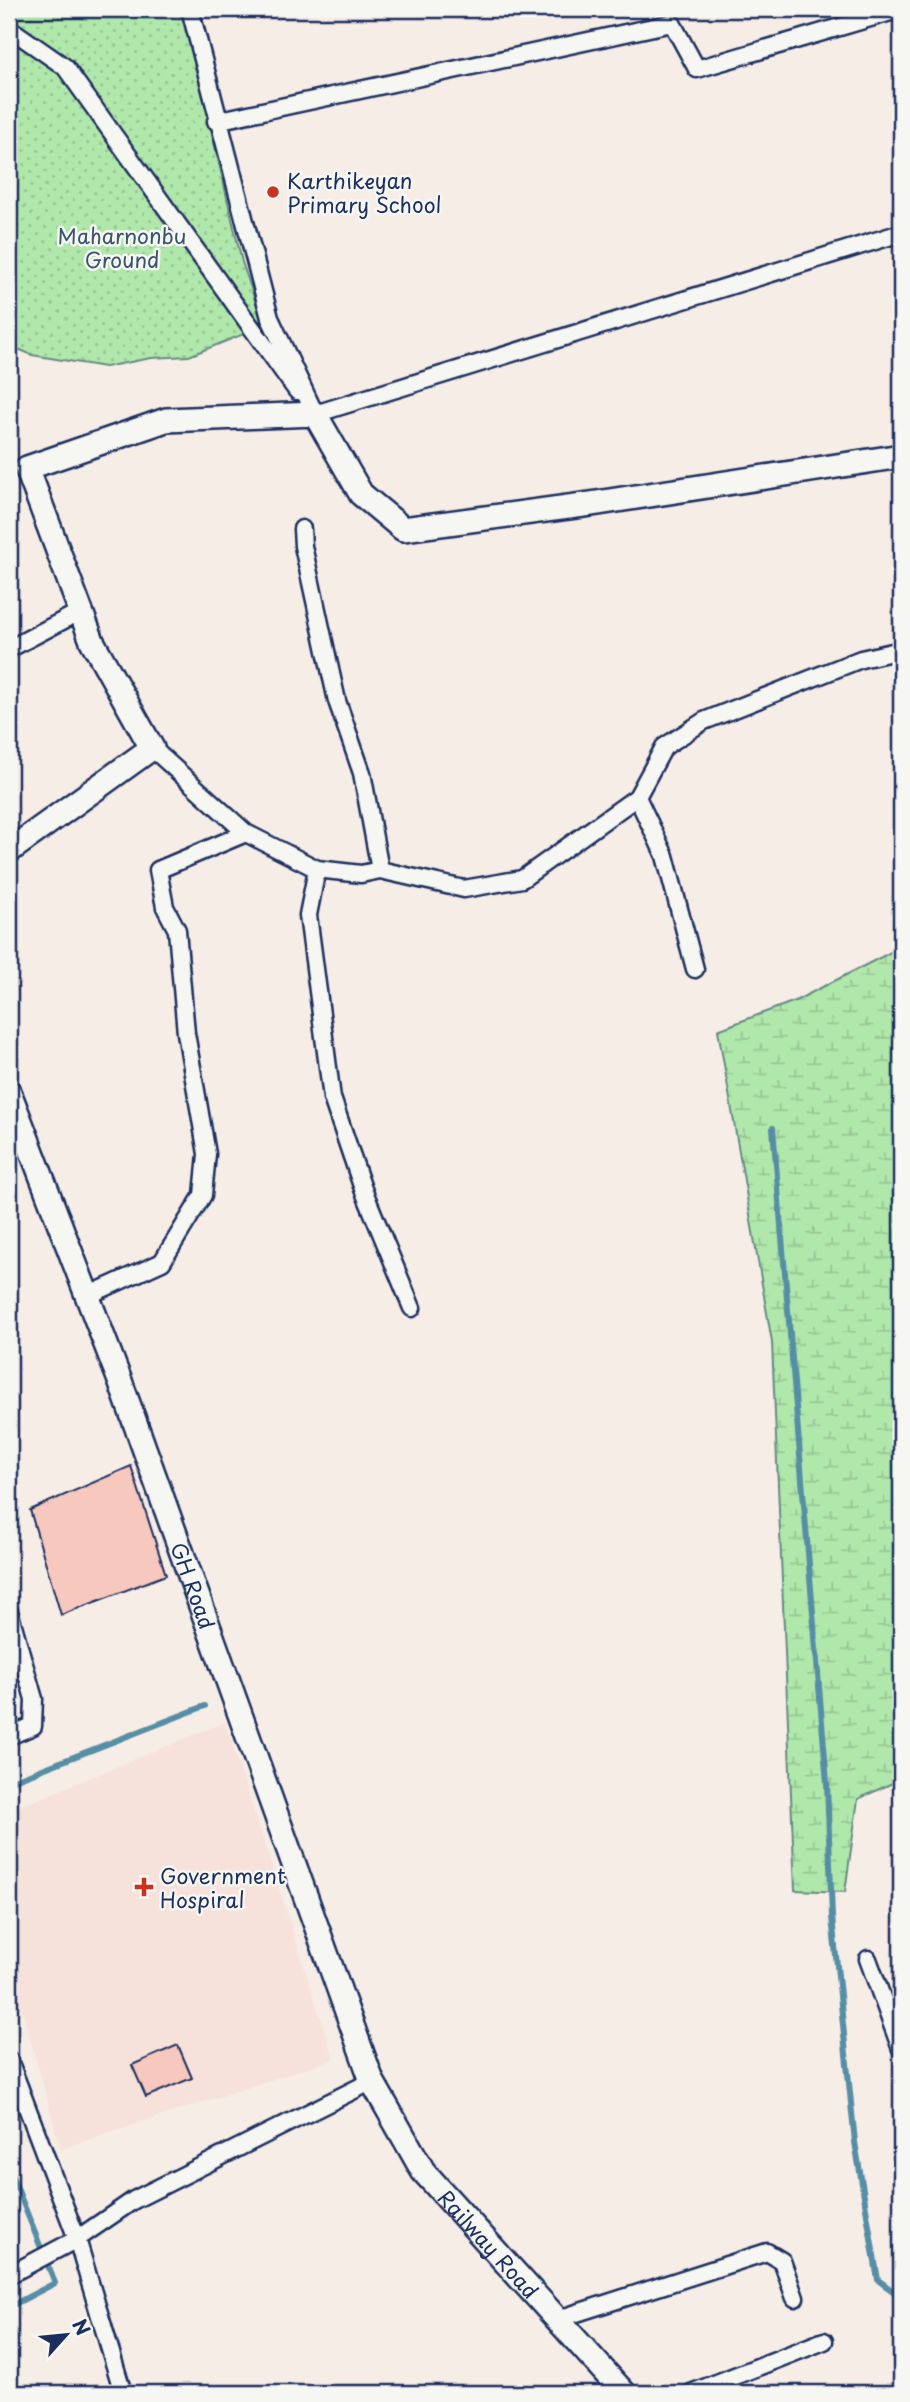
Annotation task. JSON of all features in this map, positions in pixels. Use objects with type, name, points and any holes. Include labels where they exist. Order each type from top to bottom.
[{"type":"main road","points":[[9,851],[152,748],[92,640],[27,468],[166,420],[315,414],[362,494],[403,529],[591,504],[901,456]]},
{"type":"main road","name":"GH Road","points":[[9,1092],[87,1296],[372,2081]]},
{"type":"main road","name":"Railway Road","points":[[372,2081],[423,2171],[624,2393]]},
{"type":"street","points":[[190,9],[216,121],[270,318],[315,414]]},
{"type":"street","points":[[216,121],[672,23],[697,69],[901,9]]},
{"type":"street","points":[[9,28],[65,67],[263,347],[315,414]]},
{"type":"street","points":[[315,414],[901,233]]},
{"type":"street","points":[[302,529],[337,701],[362,773],[380,870]]},
{"type":"street","points":[[9,649],[81,611]]},
{"type":"street","points":[[152,748],[246,833],[317,869],[361,874],[380,870],[464,889],[522,879],[637,797],[664,747],[704,721],[861,659],[901,650]]},
{"type":"street","points":[[637,797],[664,856],[695,969]]},
{"type":"street","points":[[87,1296],[162,1262],[203,1195],[207,1154],[186,1033],[177,930],[165,907],[158,870],[246,833]]},
{"type":"street","points":[[317,869],[308,915],[332,1098],[363,1189],[412,1308]]},
{"type":"street","points":[[9,1611],[34,1699],[33,1726],[9,1736]]},
{"type":"street","points":[[867,1959],[901,2049]]},
{"type":"street","points":[[9,2060],[77,2239],[124,2393]]},
{"type":"street","points":[[9,2275],[77,2239],[134,2200],[372,2081]]},
{"type":"street","points":[[558,2319],[767,2252],[782,2261],[796,2298]]},
{"type":"street","points":[[691,2393],[824,2341]]},
{"type":"shaded area","name":"Government Hospiral","points":[[225,1722],[334,2059],[61,2149],[9,1963],[9,1811]]},
{"type":"green space","name":"Maharnonbu Ground","points":[[9,9],[183,9],[242,262],[264,326],[189,356],[151,358],[105,367],[32,355],[9,345]]},
{"type":"green space","points":[[901,947],[901,1779],[858,1799],[845,1892],[795,1890],[772,1342],[718,1030],[795,1001]]},
{"type":"building","points":[[131,1466],[166,1575],[61,1615],[30,1510]]},
{"type":"building","points":[[178,2045],[192,2078],[146,2097],[132,2065]]},
{"type":"waterway","points":[[773,1128],[827,1783],[832,1917],[855,2142],[878,2280],[901,2297]]},
{"type":"waterway","points":[[9,1782],[205,1706]]},
{"type":"waterway","points":[[9,2168],[55,2283],[9,2307]]},
{"type":"place","name":"Karthikeyan Primary School","points":[[273,192]]},
{"type":"place","name":"Government Hospiral","points":[[144,1887]]}]
